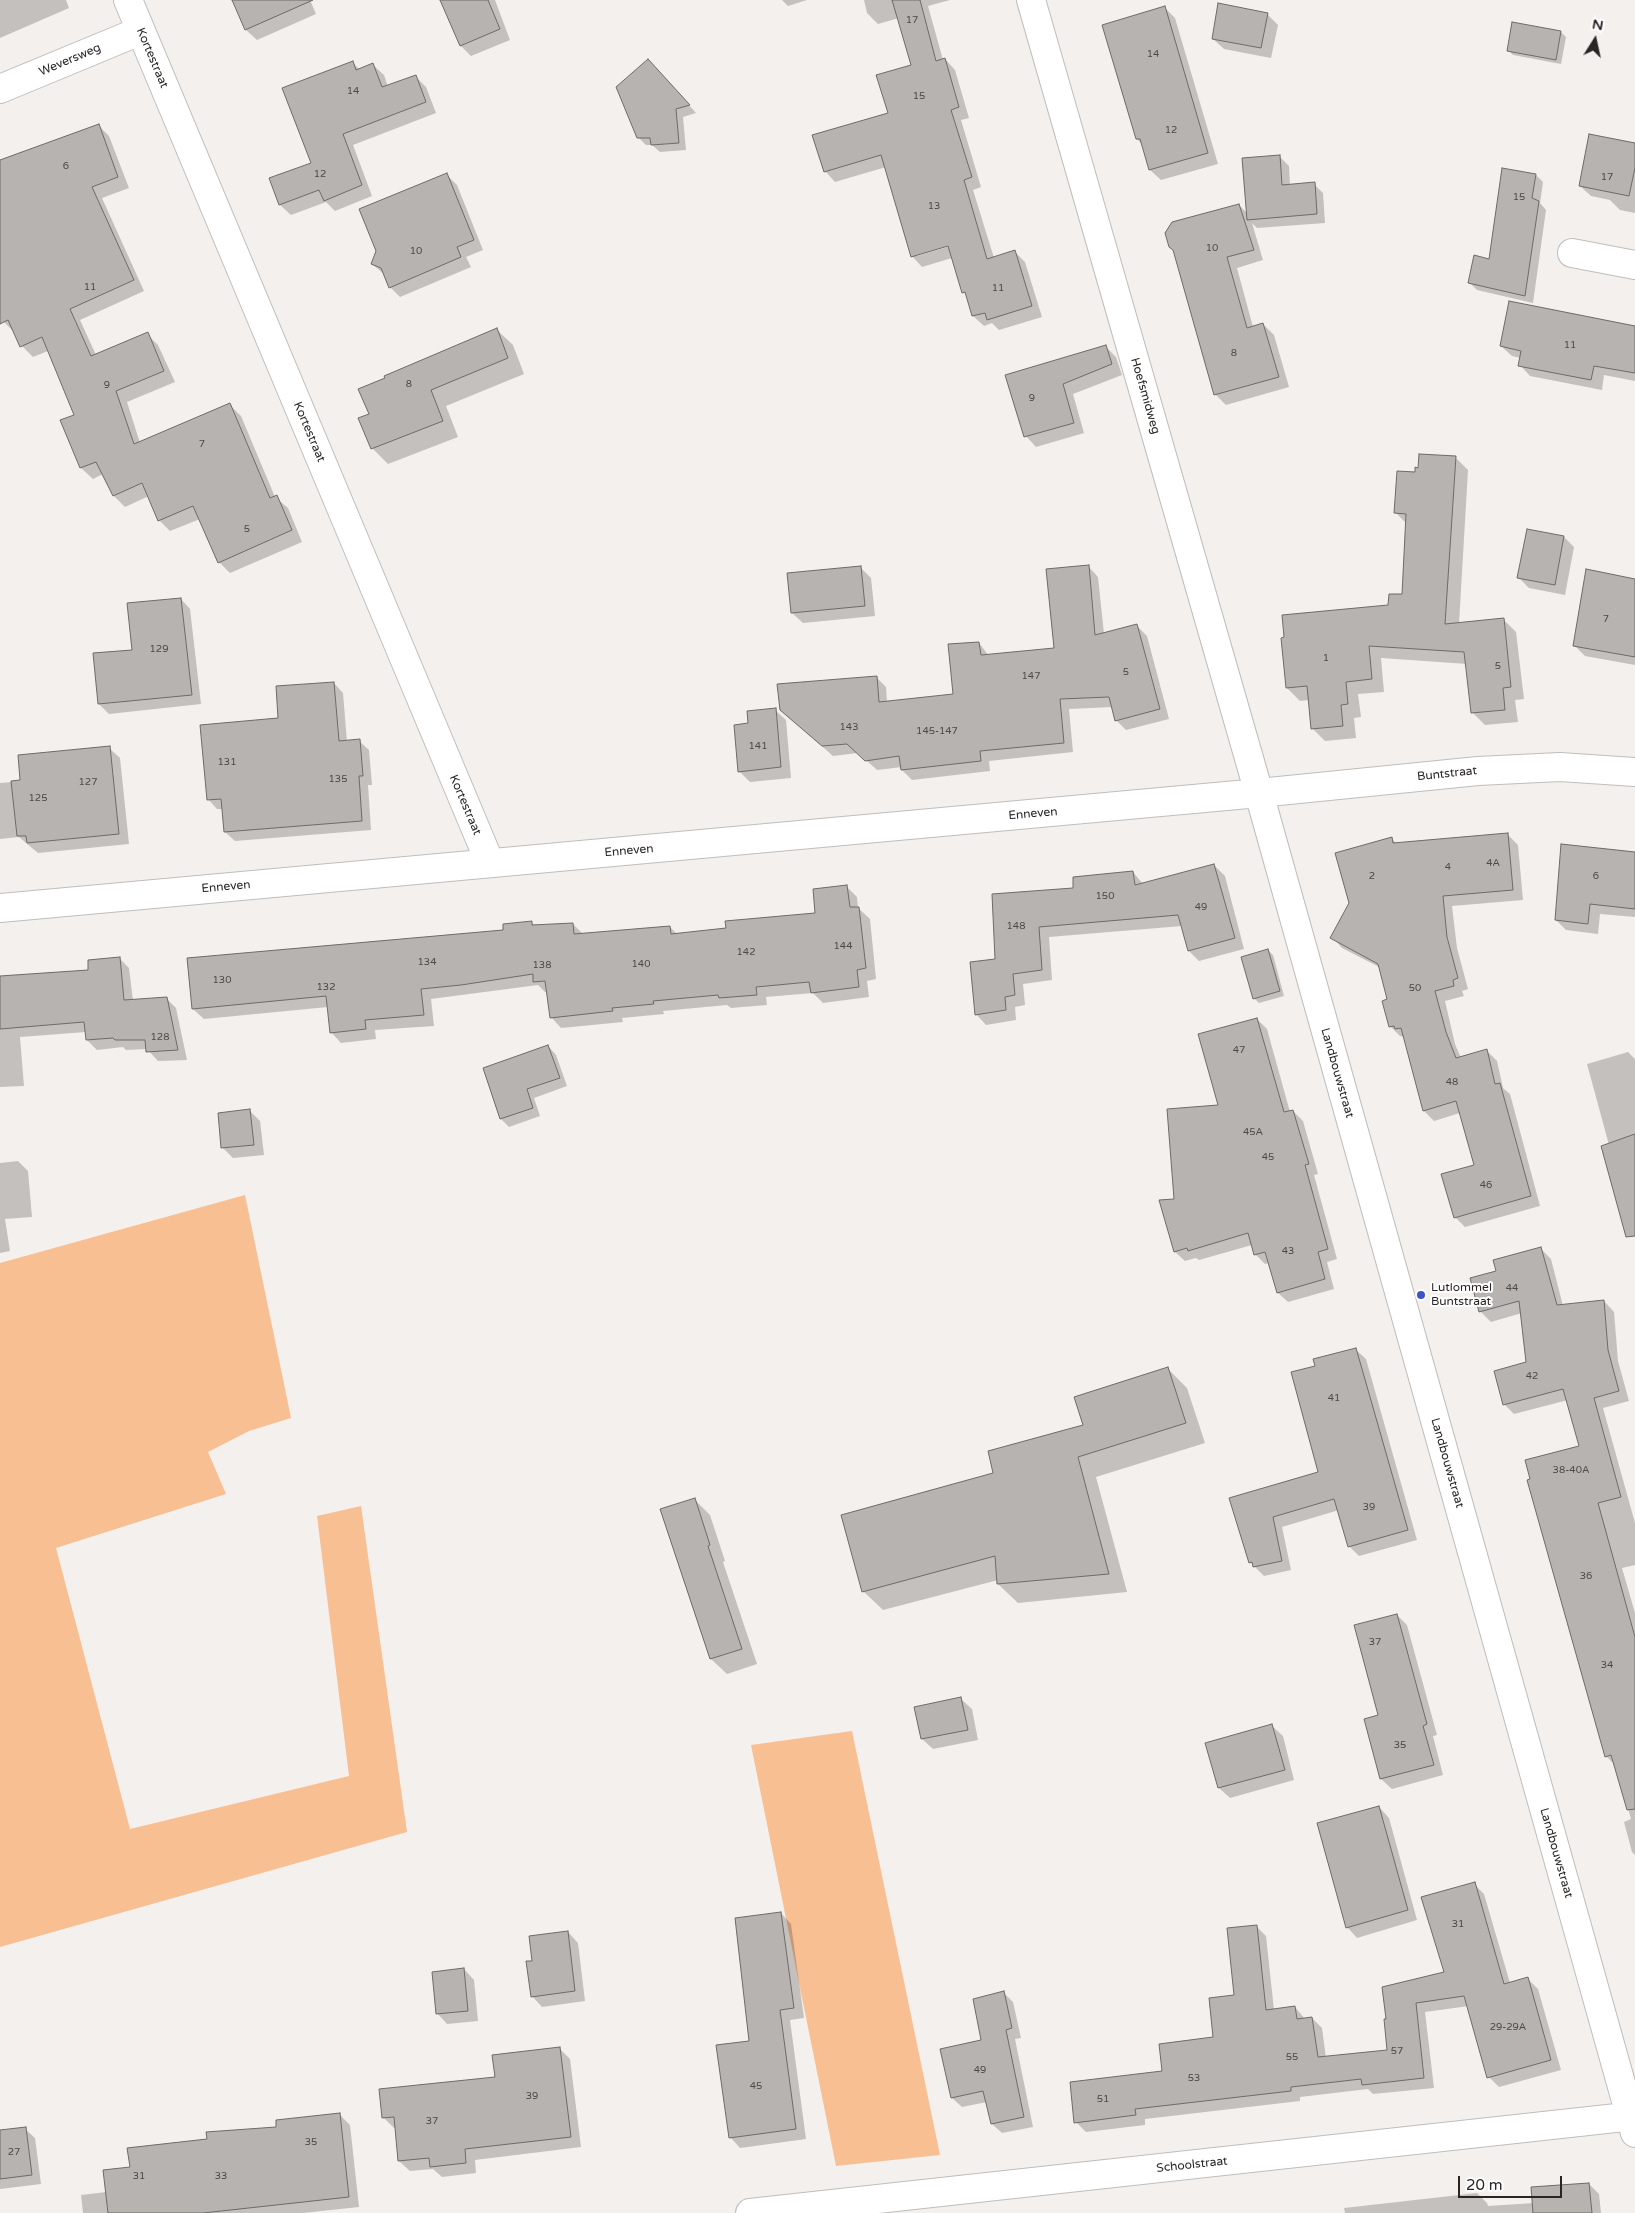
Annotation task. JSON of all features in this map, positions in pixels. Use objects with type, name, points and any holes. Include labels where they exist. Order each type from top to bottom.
[{"type":"street","name":"Kortestraat","points":[[128,0],[490,863]]},
{"type":"street","name":"Hoefsmidweg","points":[[1031,0],[1259,793]]},
{"type":"street","name":"Weversweg","points":[[0,89],[140,30]]},
{"type":"street","points":[[1572,253],[1635,265]]},
{"type":"street","name":"Buntstraat","points":[[1259,793],[1478,770],[1560,767],[1635,772]]},
{"type":"street","name":"Enneven","points":[[0,908],[1259,793]]},
{"type":"street","name":"Landbouwstraat","points":[[1259,793],[1634,2122]]},
{"type":"street","name":"Schoolstraat","points":[[750,2213],[1634,2122]]},
{"type":"shaded area","points":[[245,1195],[291,1418],[249,1431],[208,1452],[226,1494],[56,1548],[130,1829],[349,1776],[317,1516],[361,1506],[407,1832],[0,1947],[0,1263]]},
{"type":"shaded area","points":[[852,1731],[940,2155],[836,2166],[751,1745]]},
{"type":"building","points":[[232,0],[313,0],[245,30]]},
{"type":"building","points":[[440,0],[488,0],[500,29],[460,46]]},
{"type":"building","points":[[892,0],[920,0],[936,61],[945,58],[959,107],[951,110],[972,177],[964,180],[987,259],[1015,250],[1032,306],[987,320],[985,313],[972,316],[965,292],[962,293],[948,246],[911,257],[881,155],[824,172],[812,135],[888,113],[876,75],[911,65]]},
{"type":"building","points":[[1218,3],[1268,13],[1261,48],[1212,39]]},
{"type":"building","points":[[1165,6],[1208,153],[1149,170],[1140,139],[1136,139],[1102,25]]},
{"type":"building","points":[[1512,22],[1561,31],[1556,60],[1507,51]]},
{"type":"building","points":[[648,59],[690,105],[676,109],[679,143],[651,145],[650,138],[637,138],[616,87]]},
{"type":"building","points":[[353,61],[356,70],[373,63],[382,87],[416,75],[426,102],[343,134],[362,185],[324,201],[319,190],[279,205],[269,178],[311,163],[282,88]]},
{"type":"building","points":[[99,124],[118,177],[92,187],[134,280],[70,309],[91,356],[148,332],[164,371],[116,391],[134,444],[230,403],[270,498],[277,495],[292,530],[218,563],[193,506],[158,521],[142,483],[113,496],[96,462],[80,468],[60,420],[74,415],[42,337],[20,347],[8,320],[0,324],[0,160]]},
{"type":"building","points":[[1589,134],[1635,143],[1635,168],[1629,196],[1579,186]]},
{"type":"building","points":[[1280,155],[1282,185],[1315,182],[1317,214],[1247,220],[1242,158]]},
{"type":"building","points":[[1502,168],[1536,174],[1532,198],[1539,201],[1525,296],[1468,283],[1474,255],[1489,259]]},
{"type":"building","points":[[447,173],[474,240],[457,247],[461,257],[389,288],[381,268],[371,264],[376,251],[359,209]]},
{"type":"building","points":[[1239,204],[1254,250],[1227,257],[1247,328],[1263,323],[1279,377],[1214,395],[1173,250],[1169,247],[1165,233],[1172,222]]},
{"type":"building","points":[[1509,301],[1635,326],[1635,373],[1594,366],[1591,380],[1518,366],[1521,351],[1500,346]]},
{"type":"building","points":[[497,328],[508,358],[431,390],[443,421],[371,449],[358,418],[369,414],[358,389]]},
{"type":"building","points":[[1106,345],[1112,364],[1063,384],[1074,423],[1024,437],[1005,375]]},
{"type":"building","points":[[1419,454],[1456,456],[1445,624],[1504,618],[1511,687],[1503,688],[1505,710],[1471,713],[1464,652],[1369,646],[1372,679],[1346,682],[1348,704],[1341,705],[1343,726],[1311,729],[1307,686],[1286,688],[1281,638],[1284,637],[1282,615],[1388,605],[1389,594],[1402,594],[1406,514],[1394,513],[1397,471],[1415,472],[1415,467],[1418,468]]},
{"type":"building","points":[[1527,529],[1564,536],[1555,585],[1517,578]]},
{"type":"building","points":[[1089,565],[1095,635],[1137,624],[1160,709],[1115,721],[1109,697],[1060,699],[1064,743],[980,751],[981,761],[901,770],[899,756],[865,761],[847,744],[822,746],[780,710],[777,684],[877,676],[879,702],[953,694],[948,644],[979,642],[981,655],[1054,648],[1046,569]]},
{"type":"building","points":[[861,566],[865,606],[791,613],[787,573]]},
{"type":"building","points":[[1586,569],[1635,579],[1635,657],[1573,646]]},
{"type":"building","points":[[181,598],[192,695],[98,704],[93,653],[132,650],[127,603]]},
{"type":"building","points":[[334,682],[339,741],[360,739],[363,776],[359,776],[362,821],[224,832],[221,799],[207,800],[200,725],[278,718],[276,686]]},
{"type":"building","points":[[776,708],[781,767],[738,772],[734,725],[748,723],[747,711]]},
{"type":"building","points":[[110,746],[119,834],[27,843],[26,836],[17,836],[11,781],[20,780],[18,755]]},
{"type":"building","points":[[1508,833],[1513,890],[1443,896],[1447,937],[1458,978],[1453,980],[1454,986],[1435,991],[1446,1032],[1456,1058],[1487,1049],[1495,1084],[1500,1083],[1531,1196],[1454,1218],[1441,1174],[1474,1165],[1456,1101],[1423,1111],[1401,1028],[1389,1027],[1382,1001],[1387,999],[1378,964],[1330,938],[1349,903],[1335,853],[1392,837],[1393,843]]},
{"type":"building","points":[[1561,844],[1635,852],[1635,909],[1590,904],[1588,924],[1555,920]]},
{"type":"building","points":[[1214,864],[1235,938],[1188,951],[1178,915],[1039,927],[1042,970],[1013,974],[1015,995],[1005,997],[1006,1010],[975,1015],[970,962],[995,959],[992,894],[1073,888],[1073,877],[1133,871],[1135,885]]},
{"type":"building","points":[[847,885],[850,907],[859,907],[866,968],[857,970],[859,987],[811,993],[809,982],[756,987],[757,995],[719,998],[718,995],[653,1001],[654,1004],[612,1008],[613,1011],[550,1018],[545,981],[533,982],[533,974],[421,989],[424,1015],[365,1020],[366,1029],[330,1033],[326,996],[192,1009],[187,958],[503,930],[503,924],[532,921],[532,925],[573,923],[574,934],[670,926],[671,934],[726,928],[725,921],[815,913],[813,889]]},
{"type":"building","points":[[1268,949],[1280,991],[1253,999],[1241,957]]},
{"type":"building","points":[[120,957],[124,1000],[167,997],[178,1050],[146,1052],[145,1040],[115,1040],[113,1038],[86,1040],[84,1022],[0,1029],[0,976],[88,970],[88,960]]},
{"type":"building","points":[[1257,1018],[1284,1112],[1293,1110],[1309,1164],[1305,1165],[1328,1249],[1318,1252],[1325,1279],[1277,1293],[1265,1252],[1254,1255],[1248,1233],[1188,1251],[1187,1248],[1174,1252],[1159,1200],[1174,1199],[1167,1109],[1218,1105],[1198,1034]]},
{"type":"building","points":[[548,1045],[560,1078],[527,1089],[533,1108],[500,1119],[483,1068]]},
{"type":"building","points":[[250,1109],[254,1145],[221,1148],[218,1113]]},
{"type":"building","points":[[1635,1134],[1635,1236],[1626,1237],[1601,1146]]},
{"type":"building","points":[[1541,1247],[1557,1305],[1604,1300],[1608,1350],[1619,1391],[1594,1398],[1621,1497],[1598,1503],[1635,1637],[1635,1809],[1627,1810],[1611,1755],[1605,1757],[1527,1480],[1530,1479],[1525,1460],[1579,1446],[1563,1389],[1503,1405],[1494,1371],[1526,1362],[1519,1301],[1479,1312],[1470,1278],[1496,1271],[1493,1260]]},
{"type":"building","points":[[1356,1348],[1408,1530],[1348,1547],[1334,1499],[1273,1517],[1282,1561],[1253,1567],[1252,1562],[1249,1563],[1229,1498],[1318,1472],[1291,1372],[1315,1366],[1313,1359]]},
{"type":"building","points":[[1168,1367],[1186,1423],[1078,1457],[1109,1574],[997,1584],[995,1556],[862,1592],[841,1515],[993,1473],[988,1451],[1083,1425],[1074,1397]]},
{"type":"building","points":[[695,1498],[710,1545],[708,1546],[742,1649],[710,1659],[660,1509]]},
{"type":"building","points":[[1397,1614],[1427,1724],[1423,1726],[1434,1765],[1380,1779],[1364,1719],[1378,1715],[1354,1625]]},
{"type":"building","points":[[961,1697],[968,1730],[921,1739],[914,1707]]},
{"type":"building","points":[[1272,1724],[1285,1770],[1218,1788],[1205,1743]]},
{"type":"building","points":[[1379,1806],[1408,1910],[1346,1928],[1317,1823]]},
{"type":"building","points":[[1475,1882],[1504,1984],[1528,1977],[1551,2060],[1487,2078],[1464,1996],[1416,2003],[1424,2078],[1362,2085],[1361,2079],[1291,2087],[1291,2091],[1135,2109],[1136,2115],[1074,2123],[1070,2082],[1162,2071],[1159,2044],[1213,2037],[1209,1998],[1234,1995],[1227,1928],[1257,1925],[1266,2010],[1295,2006],[1297,2019],[1312,2017],[1318,2057],[1387,2050],[1382,1987],[1444,1972],[1421,1897]]},
{"type":"building","points":[[781,1912],[794,2008],[780,2010],[796,2129],[729,2138],[716,2045],[749,2041],[735,1918]]},
{"type":"building","points":[[568,1931],[575,1991],[531,1997],[526,1961],[532,1961],[529,1936]]},
{"type":"building","points":[[464,1968],[468,2011],[436,2014],[432,1972]]},
{"type":"building","points":[[1004,1991],[1012,2028],[1006,2030],[1024,2117],[991,2124],[983,2091],[951,2098],[940,2049],[981,2040],[973,1999]]},
{"type":"building","points":[[560,2047],[571,2137],[465,2149],[466,2163],[430,2167],[429,2158],[398,2161],[394,2117],[382,2118],[379,2089],[495,2077],[492,2055]]},
{"type":"building","points":[[340,2113],[349,2197],[203,2213],[108,2213],[103,2170],[130,2167],[127,2148],[207,2139],[206,2132],[276,2127],[276,2120]]},
{"type":"building","points":[[26,2127],[32,2175],[0,2179],[0,2130]]},
{"type":"building","points":[[1589,2183],[1592,2213],[1533,2213],[1531,2187]]},
{"type":"place","name":"Lutlommel Buntstraat","points":[[1421,1295]]}]
